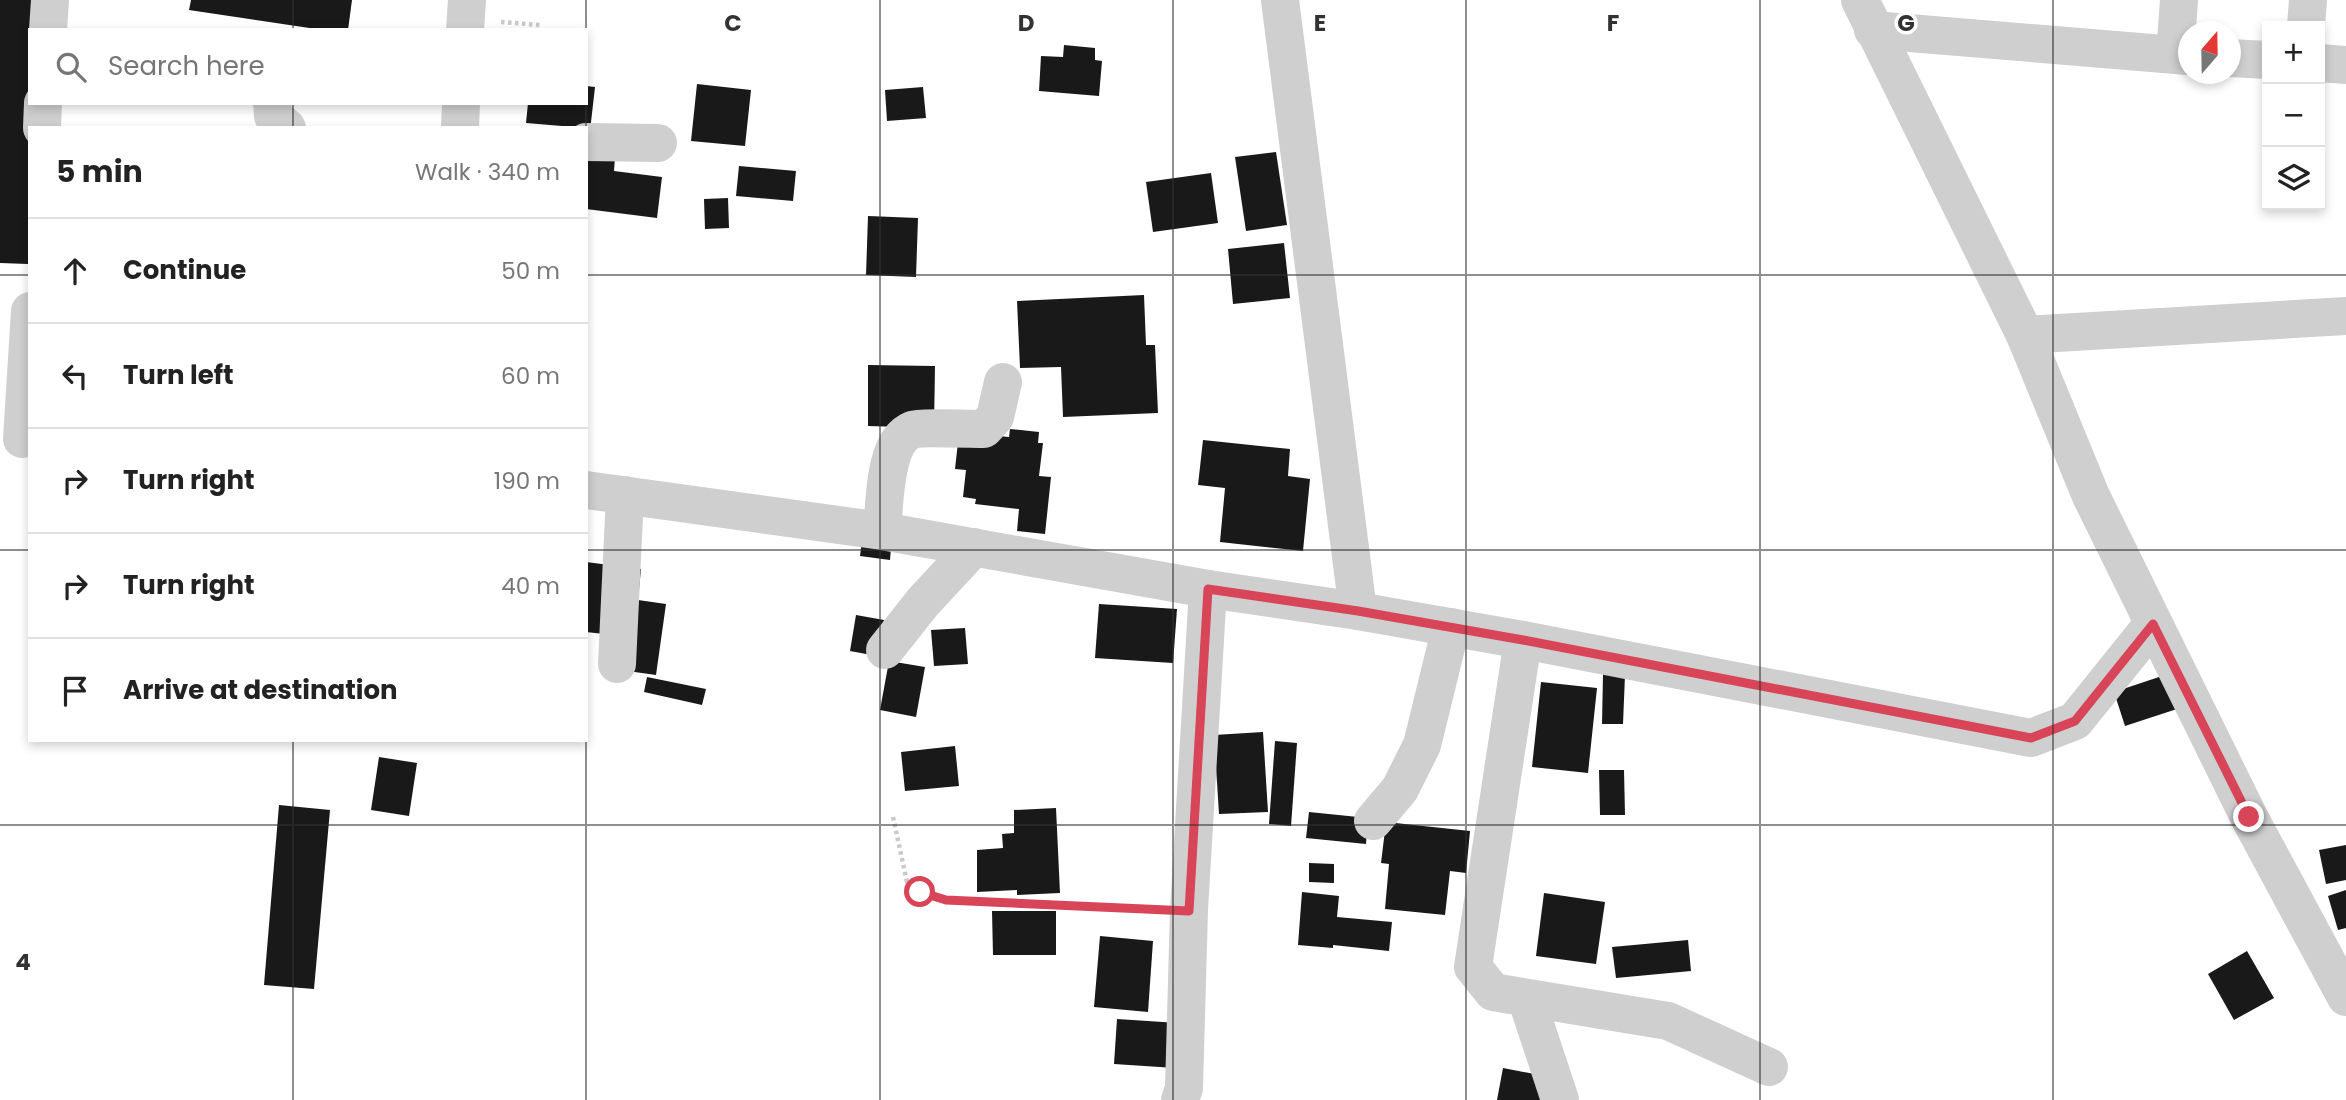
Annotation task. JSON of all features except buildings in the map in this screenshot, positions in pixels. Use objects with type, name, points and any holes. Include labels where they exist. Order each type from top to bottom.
[{"type":"street","points":[[48,28],[50,0]]},
{"type":"street","points":[[465,28],[467,0]]},
{"type":"street","points":[[1280,0],[1358,611]]},
{"type":"street","points":[[2179,0],[2180,21]]},
{"type":"street","points":[[2306,21],[2308,0]]},
{"type":"street","points":[[1867,15],[2178,54]]},
{"type":"street","points":[[1867,15],[2025,335],[2091,496],[2153,624],[2249,817],[2346,997]]},
{"type":"street","points":[[2241,59],[2262,60]]},
{"type":"street","points":[[2325,63],[2346,65]]},
{"type":"street","points":[[41,126],[43,105]]},
{"type":"street","points":[[272,105],[273,116],[285,126]]},
{"type":"street","points":[[460,126],[461,105]]},
{"type":"street","points":[[588,142],[658,143]]},
{"type":"street","points":[[2025,335],[2346,316]]},
{"type":"street","points":[[17,440],[28,331]]},
{"type":"street","points":[[882,531],[891,458],[896,443],[913,429],[984,429],[995,417],[1003,382]]},
{"type":"street","points":[[588,489],[882,531],[1208,589],[1451,627],[2031,738],[2075,721],[2153,624]]},
{"type":"street","points":[[617,664],[625,495]]},
{"type":"street","points":[[885,650],[923,602],[974,547]]},
{"type":"street","points":[[1180,1100],[1184,1088],[1189,911],[1208,589]]},
{"type":"street","points":[[1373,821],[1401,789],[1422,745],[1451,627]]},
{"type":"street","points":[[1523,640],[1473,967],[1493,992],[1527,1000],[1668,1021],[1769,1067]]},
{"type":"street","points":[[1527,1000],[1560,1100]]},
{"type":"path","points":[[893,817],[907,882],[920,892],[946,900],[1189,911]]},
{"type":"route","points":[[920,892],[946,900],[1189,911],[1208,589],[1358,611],[1523,640],[1869,709],[2031,738],[2075,721],[2153,624],[2249,817]]}]
